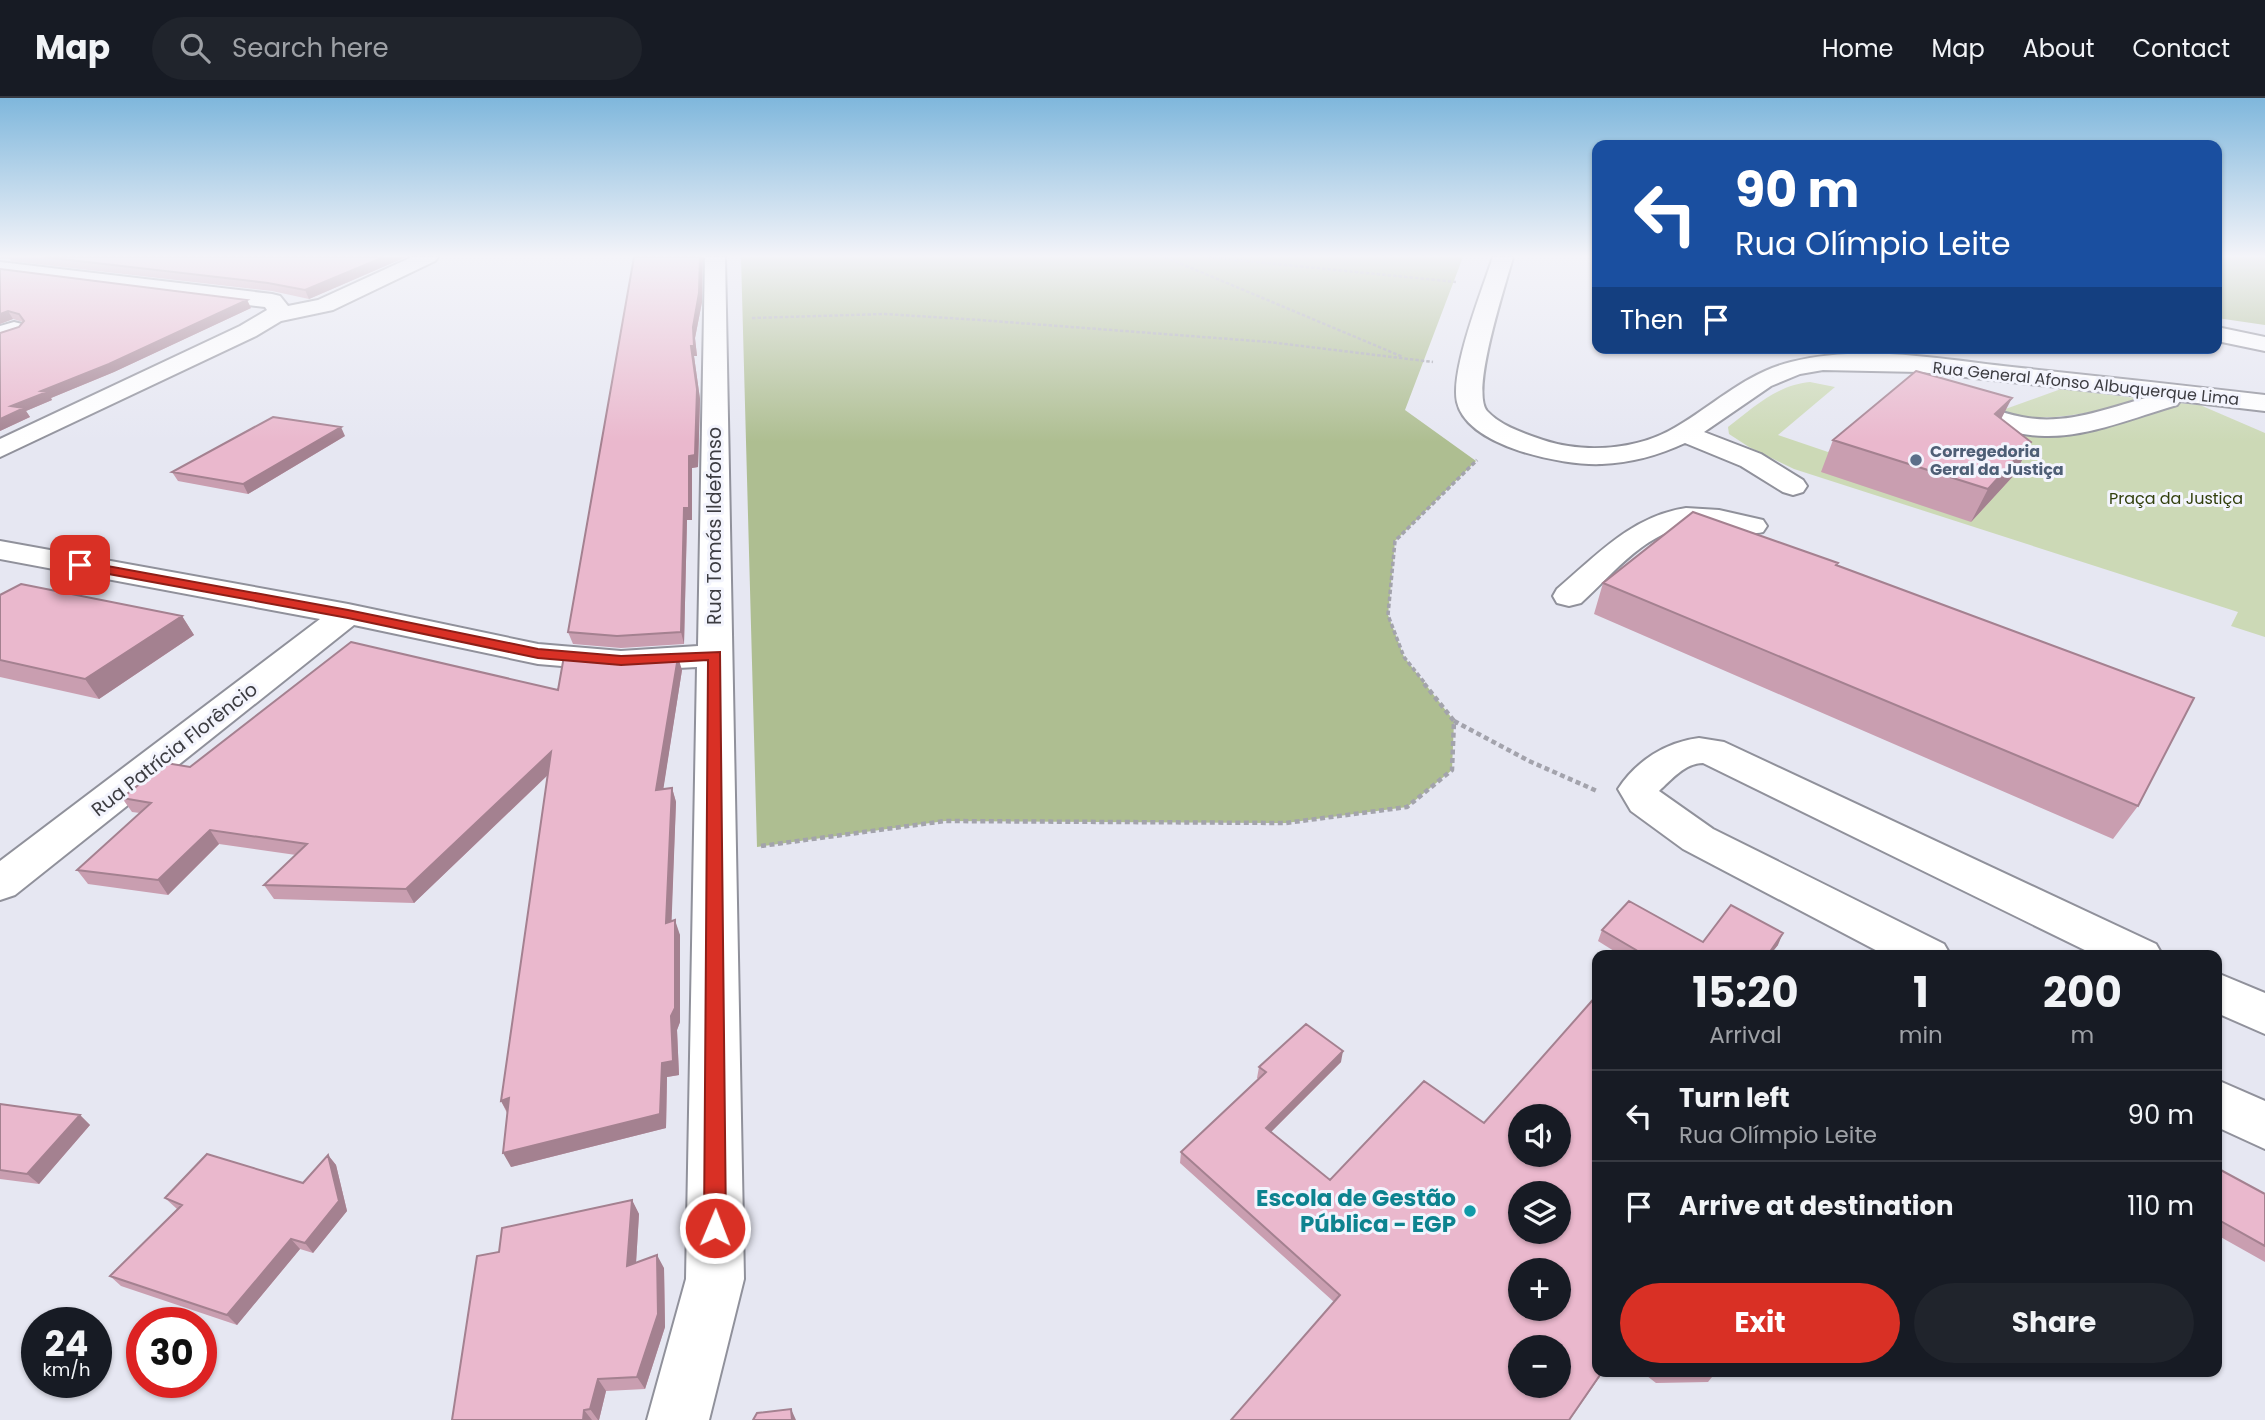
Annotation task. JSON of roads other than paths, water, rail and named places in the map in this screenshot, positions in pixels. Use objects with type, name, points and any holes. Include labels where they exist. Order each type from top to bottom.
[{"type":"street","points":[[0,449],[269,319]]},
{"type":"street","name":"Rua Tomás Ildefonso","points":[[678,1420],[715,1279],[714,319]]},
{"type":"street","name":"Rua General Afonso Albuquerque Lima","points":[[1486,319],[1467,392],[1469,404],[1485,424],[1503,435],[1550,451],[1576,456],[1608,457],[1638,453],[1684,433],[1753,386],[1783,371],[1820,363],[1907,363],[1968,359],[2189,394],[2265,403]]},
{"type":"street","points":[[2222,335],[2265,344]]},
{"type":"street","points":[[1753,386],[1797,379],[1880,386]]},
{"type":"street","points":[[1929,398],[2017,424],[2046,428],[2110,415],[2189,394]]},
{"type":"street","points":[[1684,433],[1751,460],[1793,486]]},
{"type":"street","points":[[1569,596],[1648,530],[1665,521],[1707,517],[1752,526]]},
{"type":"street","points":[[0,550],[348,614],[538,653],[621,661],[715,655]]},
{"type":"street","name":"Rua Patrícia Florêncio","points":[[0,884],[348,614]]},
{"type":"street","points":[[1916,950],[1698,839],[1645,801],[1638,789],[1680,752],[1699,749],[1710,751],[2127,950]]},
{"type":"street","points":[[2222,994],[2265,1015]]},
{"type":"street","points":[[2222,1104],[2265,1126]]},
{"type":"place","name":"Corregedoria Geral da Justiça","points":[[1916,460]]},
{"type":"place","name":"Escola de Gestão Pública - EGP","points":[[1470,1211]]},
{"type":"park label","name":"Praça da Justiça","points":[[2176,498]]}]
